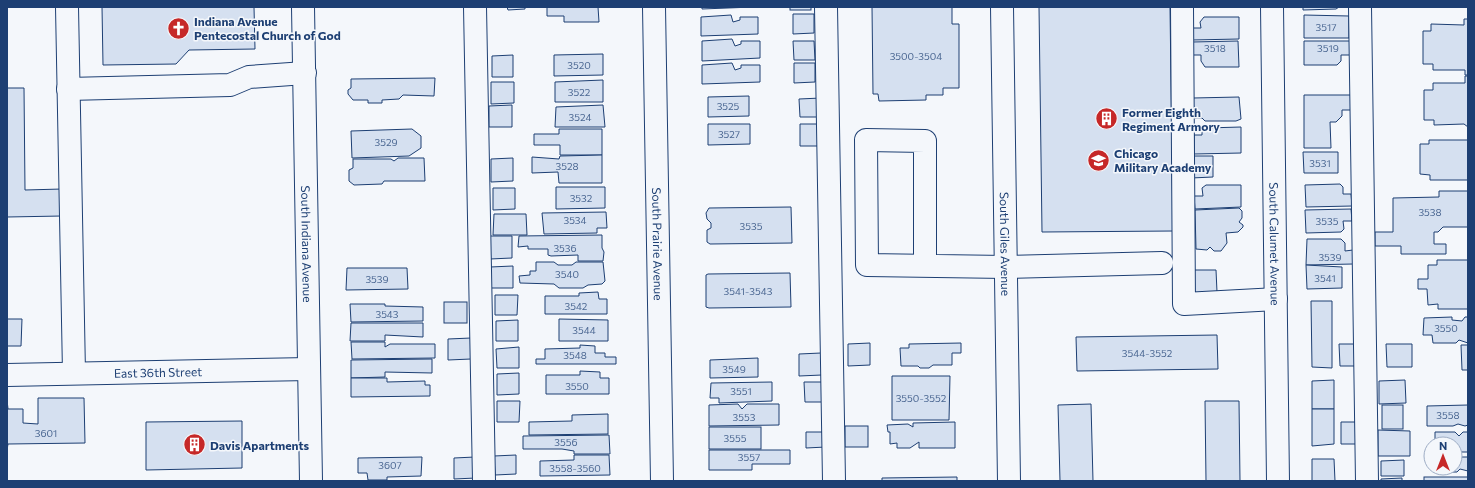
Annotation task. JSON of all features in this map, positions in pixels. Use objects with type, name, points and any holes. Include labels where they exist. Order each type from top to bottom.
[{"type":"street","points":[[67,7],[74,373]]},
{"type":"street","name":"South Indiana Avenue","points":[[304,7],[311,481]]},
{"type":"street","points":[[475,7],[484,481]]},
{"type":"street","name":"South Prairie Avenue","points":[[654,7],[662,481]]},
{"type":"street","points":[[826,7],[834,481]]},
{"type":"street","name":"South Giles Avenue","points":[[1002,7],[1009,481]]},
{"type":"street","points":[[1182,7],[1184,304],[1276,299]]},
{"type":"street","name":"South Calumet Avenue","points":[[1272,7],[1278,481]]},
{"type":"street","points":[[1360,7],[1367,481]]},
{"type":"street","points":[[68,89],[230,85],[250,77],[305,73]]},
{"type":"street","points":[[925,266],[925,141],[866,140],[867,265],[925,266],[1006,267],[1162,263]]},
{"type":"street","name":"East 36th Street","points":[[7,375],[309,369]]},
{"type":"building","name":"Indiana Avenue Pentecostal Church of God","points":[[102,7],[254,7],[255,49],[189,50],[176,64],[103,65]]},
{"type":"building","points":[[507,7],[525,7],[525,9],[508,10]]},
{"type":"building","points":[[547,7],[598,7],[599,22],[564,22],[564,16],[547,16]]},
{"type":"building","points":[[702,7],[753,7],[702,9]]},
{"type":"building","points":[[790,7],[811,7],[811,10],[790,10]]},
{"type":"building","points":[[872,7],[952,7],[952,24],[959,24],[959,88],[943,88],[943,95],[926,95],[926,100],[879,101],[878,94],[873,94]]},
{"type":"building","name":"Chicago Military Academy","points":[[1039,7],[1170,7],[1173,231],[1042,232]]},
{"type":"building","points":[[1303,7],[1339,7],[1336,9],[1303,10]]},
{"type":"building","points":[[793,14],[814,14],[814,33],[793,34]]},
{"type":"building","points":[[731,15],[733,22],[740,20],[740,17],[758,17],[758,34],[701,36],[701,17]]},
{"type":"building","points":[[1304,15],[1349,16],[1349,38],[1304,38]]},
{"type":"building","points":[[1204,17],[1239,17],[1239,39],[1192,40],[1192,28],[1201,28],[1200,22]]},
{"type":"building","points":[[1464,19],[1468,19],[1468,75],[1465,75],[1465,70],[1433,70],[1433,64],[1423,64],[1423,31],[1431,31],[1431,24],[1464,25]]},
{"type":"building","points":[[732,39],[735,46],[741,44],[741,41],[760,41],[760,58],[702,61],[702,41]]},
{"type":"building","points":[[793,41],[814,41],[815,60],[794,60]]},
{"type":"building","points":[[1238,41],[1239,67],[1205,67],[1201,61],[1201,55],[1193,55],[1192,42]]},
{"type":"building","points":[[1304,41],[1352,41],[1351,55],[1341,55],[1341,61],[1337,65],[1304,65]]},
{"type":"building","points":[[603,54],[603,75],[554,76],[554,55]]},
{"type":"building","points":[[513,55],[513,77],[492,77],[492,56]]},
{"type":"building","points":[[732,63],[735,70],[741,68],[741,65],[760,65],[760,82],[702,84],[702,65]]},
{"type":"building","points":[[794,63],[815,63],[815,82],[794,83]]},
{"type":"building","points":[[1465,76],[1468,76],[1468,127],[1464,124],[1434,125],[1434,120],[1424,120],[1424,90],[1433,90],[1433,83],[1465,83]]},
{"type":"building","points":[[435,78],[434,96],[403,95],[399,99],[382,100],[382,103],[368,103],[368,100],[353,100],[348,94],[348,90],[351,88],[351,79]]},
{"type":"building","points":[[603,80],[603,102],[555,102],[555,82]]},
{"type":"building","points":[[491,82],[514,82],[514,103],[491,104]]},
{"type":"building","points":[[7,88],[24,88],[25,190],[62,189],[62,216],[7,217]]},
{"type":"building","points":[[1304,95],[1351,95],[1351,110],[1342,110],[1342,116],[1336,122],[1330,122],[1331,148],[1304,148]]},
{"type":"building","points":[[749,96],[749,116],[708,117],[708,97]]},
{"type":"building","points":[[1239,97],[1241,119],[1236,121],[1205,121],[1202,118],[1191,118],[1190,111],[1194,111],[1193,98]]},
{"type":"building","points":[[821,98],[821,117],[800,117],[799,99]]},
{"type":"building","points":[[512,105],[512,127],[489,127],[489,106]]},
{"type":"building","points":[[603,105],[605,127],[555,127],[556,107]]},
{"type":"building","points":[[708,124],[750,124],[750,144],[708,145]]},
{"type":"building","points":[[800,124],[822,124],[821,146],[800,146]]},
{"type":"building","points":[[1241,127],[1241,153],[1194,154],[1194,135],[1202,135],[1202,132],[1206,128]]},
{"type":"building","points":[[412,129],[421,136],[421,148],[409,156],[352,158],[351,131]]},
{"type":"building","points":[[559,129],[602,129],[602,155],[560,155],[560,145],[534,145],[534,134],[559,134]]},
{"type":"building","points":[[1429,140],[1468,140],[1468,180],[1430,180],[1430,175],[1420,174],[1420,144],[1429,144]]},
{"type":"building","points":[[1303,152],[1338,152],[1338,173],[1304,173]]},
{"type":"building","points":[[602,155],[602,183],[559,183],[558,172],[532,173],[532,157],[559,159],[560,156]]},
{"type":"building","points":[[1190,156],[1213,156],[1213,177],[1191,178]]},
{"type":"building","points":[[398,158],[424,158],[425,181],[384,181],[382,184],[354,185],[349,181],[349,170],[353,168],[353,159],[391,159],[394,161]]},
{"type":"building","points":[[513,158],[513,181],[491,182],[491,159]]},
{"type":"building","points":[[1340,184],[1343,187],[1343,194],[1351,194],[1352,206],[1306,207],[1305,185]]},
{"type":"building","points":[[1206,185],[1241,185],[1241,207],[1195,209],[1194,196],[1203,196],[1202,188]]},
{"type":"building","points":[[556,187],[605,187],[605,208],[556,209]]},
{"type":"building","points":[[493,188],[515,188],[515,209],[493,210]]},
{"type":"building","points":[[1439,191],[1468,191],[1468,227],[1443,227],[1438,232],[1434,232],[1434,244],[1446,244],[1446,254],[1401,254],[1401,246],[1375,246],[1375,232],[1393,232],[1393,198],[1439,197]]},
{"type":"building","points":[[791,207],[792,243],[710,244],[707,242],[707,230],[711,228],[711,223],[707,219],[706,213],[709,208]]},
{"type":"building","points":[[1239,208],[1242,211],[1242,218],[1239,222],[1243,225],[1243,227],[1238,232],[1226,233],[1227,243],[1221,251],[1214,251],[1210,247],[1207,250],[1196,249],[1195,210]]},
{"type":"building","points":[[1351,209],[1352,221],[1343,221],[1344,229],[1341,232],[1306,233],[1305,210]]},
{"type":"building","points":[[606,212],[607,228],[597,228],[597,233],[544,234],[542,213]]},
{"type":"building","points":[[494,214],[526,214],[527,235],[493,235]]},
{"type":"building","points":[[602,235],[602,248],[604,252],[603,261],[578,261],[578,255],[551,256],[548,255],[548,249],[528,249],[528,246],[518,247],[519,236]]},
{"type":"building","points":[[490,236],[512,236],[512,258],[490,259]]},
{"type":"building","points":[[1307,239],[1341,239],[1345,243],[1345,251],[1353,250],[1353,264],[1306,265]]},
{"type":"building","points":[[1437,260],[1468,260],[1468,309],[1438,309],[1438,304],[1428,305],[1427,289],[1418,289],[1418,279],[1428,279],[1428,265],[1437,265]]},
{"type":"building","points":[[536,262],[554,262],[558,265],[572,265],[576,262],[603,262],[605,281],[602,284],[588,285],[583,288],[559,288],[554,284],[520,283],[519,276],[530,275],[530,271],[536,271]]},
{"type":"building","points":[[1306,265],[1342,267],[1342,288],[1307,289]]},
{"type":"building","points":[[513,266],[513,288],[491,288],[490,267]]},
{"type":"building","points":[[347,268],[407,268],[408,289],[346,290]]},
{"type":"building","points":[[1194,270],[1216,270],[1217,292],[1194,293]]},
{"type":"building","points":[[790,273],[791,307],[706,307],[706,275],[708,274]]},
{"type":"building","points":[[598,292],[599,299],[607,299],[607,314],[545,314],[545,296],[579,296],[579,293]]},
{"type":"building","points":[[495,295],[518,295],[517,315],[495,315]]},
{"type":"building","points":[[1311,301],[1332,301],[1332,368],[1312,367]]},
{"type":"building","points":[[444,302],[467,302],[467,323],[444,323]]},
{"type":"building","points":[[350,304],[385,304],[385,306],[423,307],[423,321],[351,322]]},
{"type":"building","points":[[1452,317],[1452,320],[1462,321],[1465,317],[1468,317],[1468,343],[1459,340],[1456,343],[1433,343],[1432,335],[1423,335],[1424,318]]},
{"type":"building","points":[[7,319],[22,319],[21,346],[7,346]]},
{"type":"building","points":[[559,319],[608,320],[608,341],[559,341]]},
{"type":"building","points":[[518,320],[518,341],[496,341],[496,321]]},
{"type":"building","points":[[351,323],[423,323],[423,337],[385,335],[385,341],[350,341]]},
{"type":"building","points":[[1217,335],[1218,369],[1077,371],[1076,337]]},
{"type":"building","points":[[471,338],[471,359],[448,360],[448,339]]},
{"type":"building","points":[[351,342],[385,342],[385,347],[390,344],[435,344],[435,358],[352,359]]},
{"type":"building","points":[[870,343],[870,365],[848,366],[848,344]]},
{"type":"building","points":[[961,343],[961,353],[952,353],[952,365],[933,365],[929,368],[920,368],[918,366],[901,366],[900,348],[909,348],[909,344]]},
{"type":"building","points":[[1339,344],[1360,344],[1360,366],[1340,366]]},
{"type":"building","points":[[1386,344],[1412,344],[1412,367],[1387,367]]},
{"type":"building","points":[[580,345],[595,346],[595,353],[605,353],[605,357],[616,357],[616,364],[536,364],[536,359],[545,359],[545,349],[580,348]]},
{"type":"building","points":[[1461,345],[1468,345],[1468,370],[1462,370]]},
{"type":"building","points":[[519,347],[519,368],[497,368],[496,349]]},
{"type":"building","points":[[821,353],[822,375],[799,376],[799,354]]},
{"type":"building","points":[[758,358],[758,377],[710,378],[710,360]]},
{"type":"building","points":[[432,359],[432,373],[385,372],[385,377],[351,378],[351,360]]},
{"type":"building","points":[[580,371],[600,372],[600,378],[609,378],[609,394],[546,394],[546,375],[580,375]]},
{"type":"building","points":[[519,373],[519,394],[497,395],[497,374]]},
{"type":"building","points":[[892,376],[950,376],[949,420],[892,420]]},
{"type":"building","points":[[351,378],[387,378],[387,382],[425,381],[425,385],[430,385],[430,396],[351,397]]},
{"type":"building","points":[[1334,380],[1334,409],[1312,409],[1312,381]]},
{"type":"building","points":[[1405,380],[1406,403],[1379,404],[1379,381]]},
{"type":"building","points":[[772,382],[772,401],[719,403],[719,398],[710,398],[711,383]]},
{"type":"building","points":[[804,382],[826,382],[825,402],[805,402]]},
{"type":"building","points":[[38,398],[84,398],[85,443],[8,444],[7,450],[7,400],[8,409],[23,409],[23,423],[38,424]]},
{"type":"building","points":[[497,401],[520,401],[519,422],[497,422]]},
{"type":"building","points":[[1205,401],[1239,401],[1240,481],[1206,481]]},
{"type":"building","points":[[738,404],[742,409],[747,404],[779,404],[779,425],[709,426],[709,405]]},
{"type":"building","points":[[1091,404],[1093,481],[1060,481],[1058,405]]},
{"type":"building","points":[[1382,405],[1403,405],[1403,429],[1382,429]]},
{"type":"building","points":[[1468,405],[1468,425],[1465,426],[1458,424],[1453,426],[1427,426],[1427,406]]},
{"type":"building","points":[[1312,409],[1334,409],[1334,444],[1312,446]]},
{"type":"building","points":[[608,414],[608,434],[529,435],[529,422],[572,421],[572,415]]},
{"type":"building","name":"Davis Apartments","points":[[242,421],[242,468],[146,470],[146,422]]},
{"type":"building","points":[[955,422],[955,448],[919,448],[919,442],[910,448],[897,448],[897,443],[890,444],[890,432],[888,432],[887,425],[908,424],[913,427],[913,423]]},
{"type":"building","points":[[1341,422],[1360,422],[1362,444],[1341,444]]},
{"type":"building","points":[[845,426],[868,426],[868,447],[845,447]]},
{"type":"building","points":[[709,427],[761,427],[761,449],[709,449]]},
{"type":"building","points":[[1378,430],[1410,431],[1410,456],[1378,456]]},
{"type":"building","points":[[806,432],[827,432],[826,447],[806,448]]},
{"type":"building","points":[[1435,432],[1455,432],[1459,436],[1435,436]]},
{"type":"building","points":[[1463,432],[1468,432],[1468,452],[1463,452],[1463,436],[1459,436]]},
{"type":"building","points":[[609,435],[610,454],[574,454],[574,451],[562,449],[523,449],[523,436]]},
{"type":"building","points":[[709,450],[790,450],[790,464],[752,464],[752,470],[709,470]]},
{"type":"building","points":[[516,455],[516,474],[495,475],[494,456]]},
{"type":"building","points":[[574,455],[609,455],[610,475],[540,476],[540,461],[574,460]]},
{"type":"building","points":[[422,457],[421,476],[387,477],[387,480],[368,480],[367,473],[358,473],[358,458]]},
{"type":"building","points":[[475,457],[476,478],[454,479],[454,458]]},
{"type":"building","points":[[1463,457],[1468,457],[1468,471],[1463,470]]},
{"type":"building","points":[[1312,459],[1334,459],[1335,481],[1312,481]]},
{"type":"building","points":[[1404,460],[1404,476],[1381,476],[1381,461]]},
{"type":"building","points":[[957,477],[957,481],[882,481],[882,478]]},
{"type":"building","points":[[1424,477],[1468,477],[1468,481],[1424,481]]},
{"type":"building","points":[[1402,478],[1402,481],[1381,481],[1381,479]]},
{"type":"place","name":"Indiana Avenue Pentecostal Church of God","points":[[178,28]]},
{"type":"place","name":"Former Eighth Regiment Armory","points":[[1106,119]]},
{"type":"place","name":"Chicago Military Academy","points":[[1099,160]]},
{"type":"place","name":"Davis Apartments","points":[[194,445]]}]
